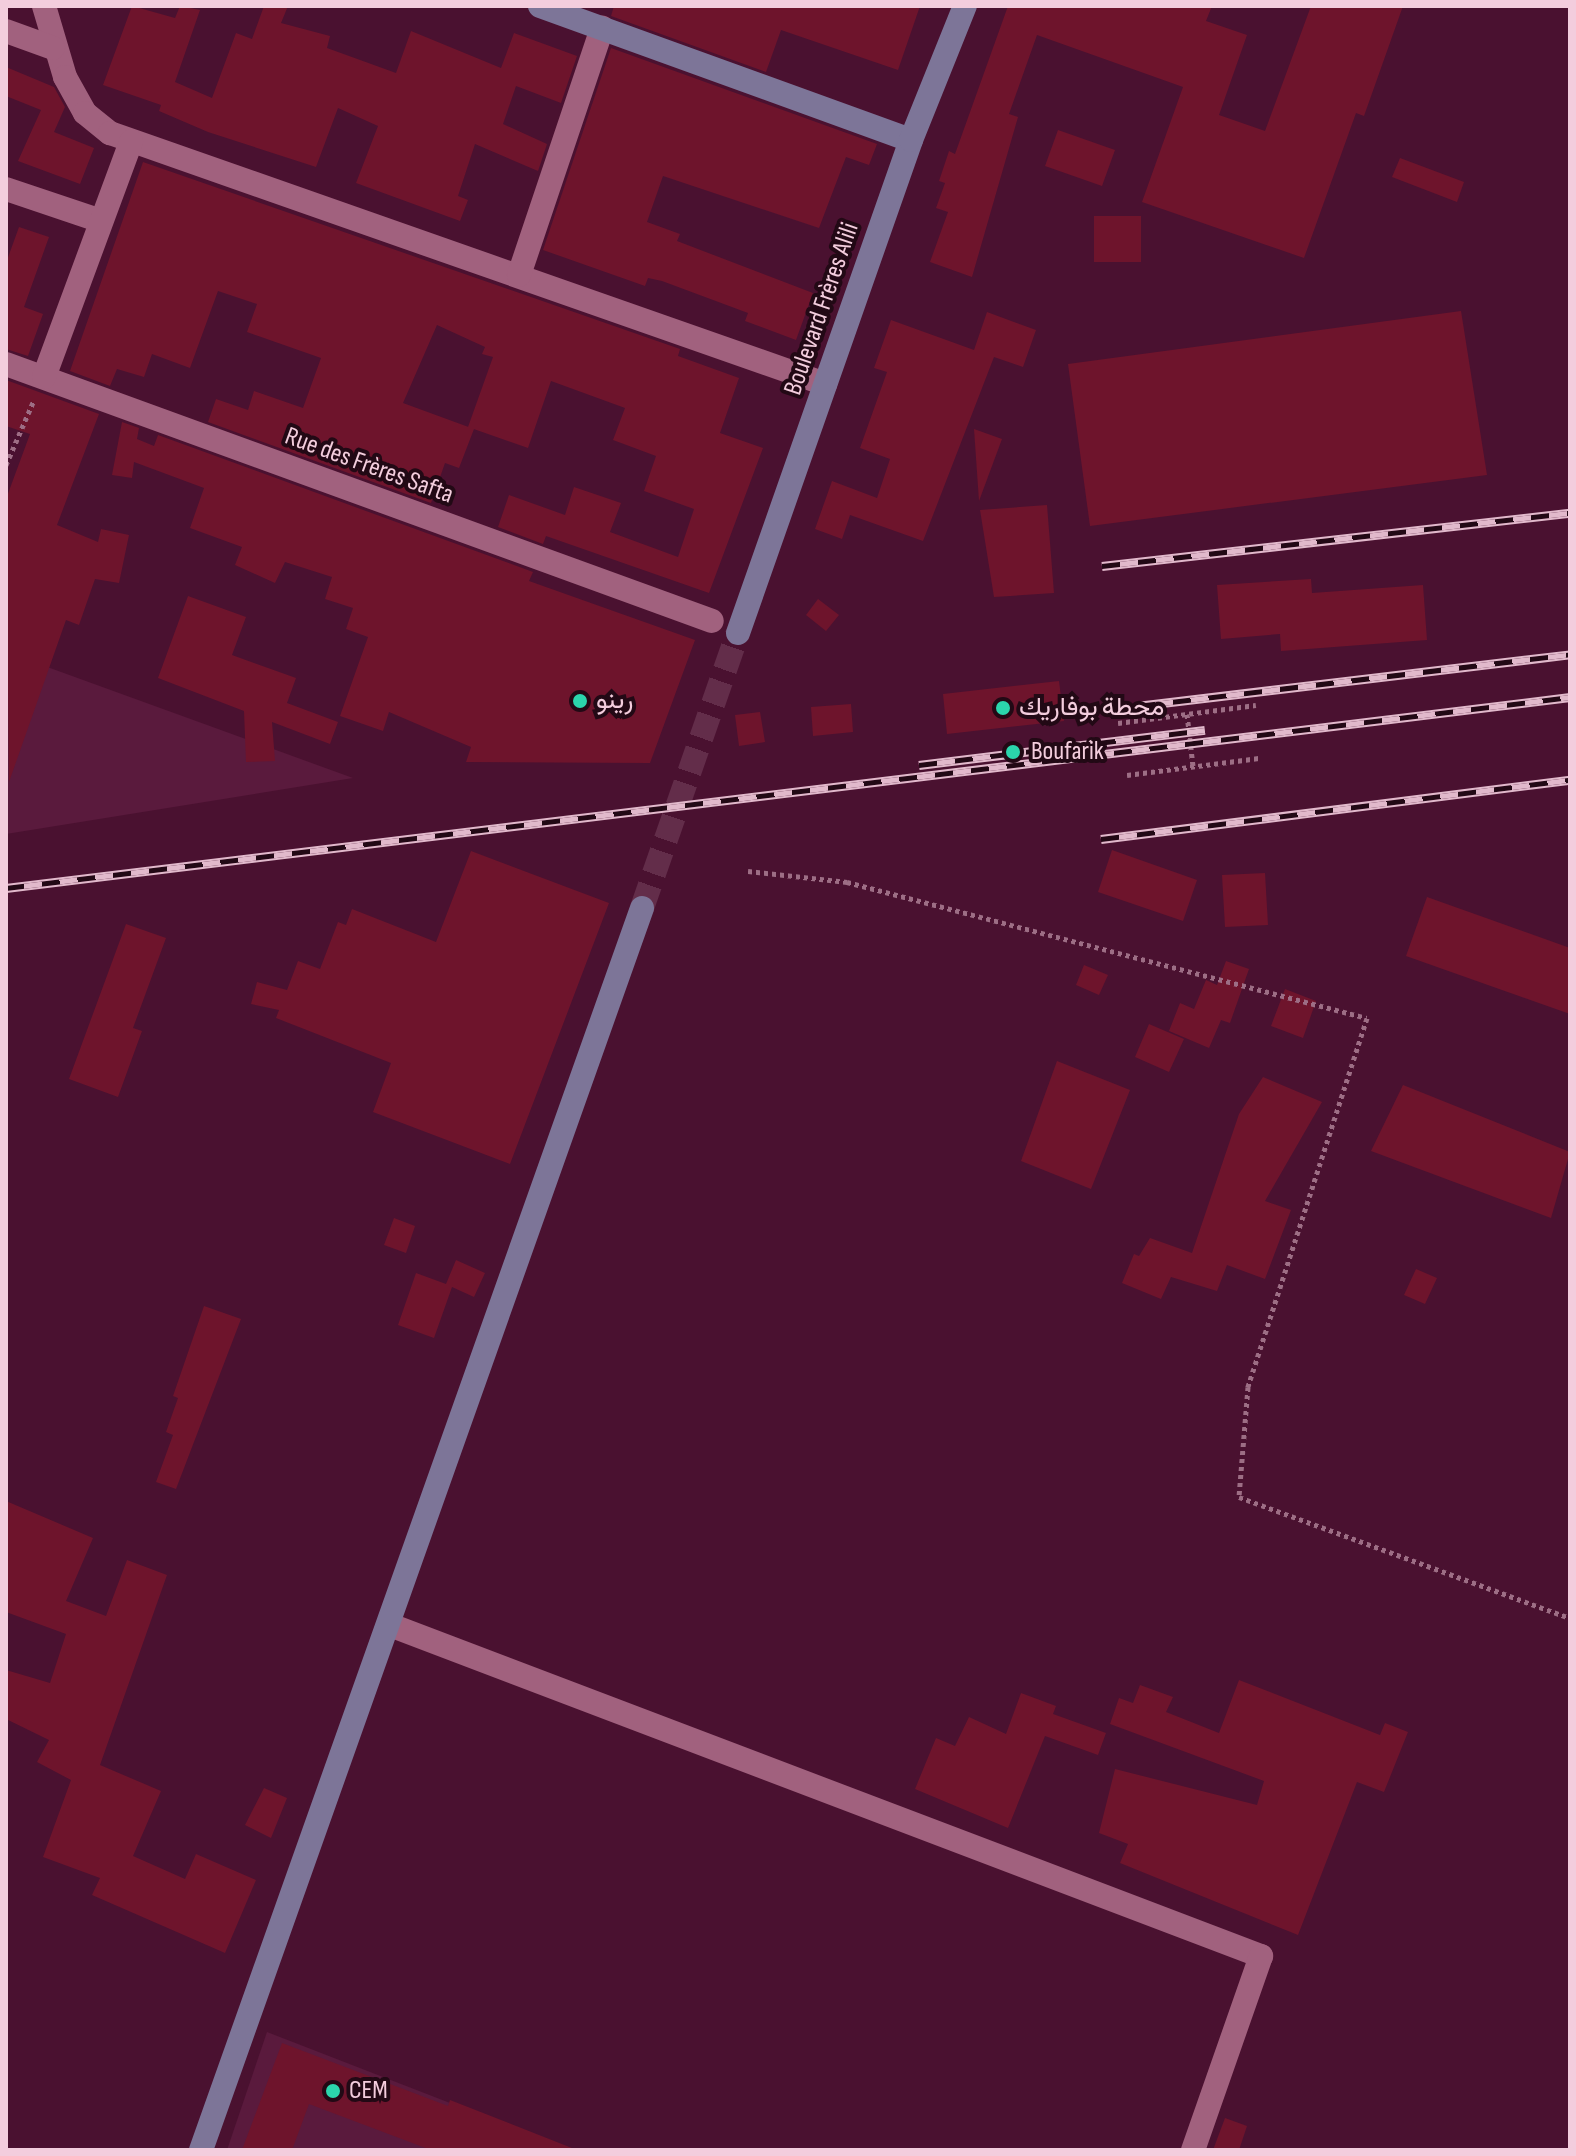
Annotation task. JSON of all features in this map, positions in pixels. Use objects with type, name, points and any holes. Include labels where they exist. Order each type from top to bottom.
[{"type":"main road","points":[[540,6],[911,140]]},
{"type":"main road","name":"Boulevard Frères Alili","points":[[738,633],[911,140],[965,6]]},
{"type":"main road","points":[[201,2150],[390,1625],[642,908]]},
{"type":"street","points":[[44,6],[53,48],[85,113],[131,142],[825,384]]},
{"type":"street","points":[[519,275],[602,28]]},
{"type":"street","points":[[6,31],[53,48]]},
{"type":"street","points":[[44,377],[131,142]]},
{"type":"street","points":[[6,189],[101,221]]},
{"type":"street","name":"Rue des Frères Safta","points":[[6,364],[712,621]]},
{"type":"street","points":[[390,1625],[1261,1956],[1193,2150]]},
{"type":"path","points":[[6,465],[44,377]]},
{"type":"path","points":[[1118,723],[1256,705]]},
{"type":"path","points":[[1187,714],[1193,766]]},
{"type":"path","points":[[1127,775],[1259,758]]},
{"type":"path","points":[[748,871],[847,882],[1367,1018],[1248,1387],[1239,1497],[1570,1618]]},
{"type":"shaded area","points":[[6,652],[353,778],[6,834]]},
{"type":"shaded area","name":"CEM","points":[[267,2032],[571,2150],[227,2150]]},
{"type":"building","points":[[132,6],[175,18],[180,6],[200,10],[175,82],[212,98],[236,33],[252,39],[264,6],[288,6],[281,23],[330,36],[327,48],[396,73],[411,31],[501,68],[514,33],[577,56],[561,103],[516,86],[503,124],[547,144],[538,171],[475,144],[458,196],[468,200],[460,221],[356,183],[378,126],[338,108],[316,167],[208,132],[159,111],[161,105],[103,85]]},
{"type":"building","points":[[614,6],[920,6],[898,70],[781,30],[766,72],[611,16]]},
{"type":"building","points":[[1008,6],[1212,6],[1206,21],[1247,35],[1219,115],[1265,131],[1311,6],[1403,6],[1364,116],[1356,113],[1304,258],[1142,202],[1183,87],[1037,35],[1009,114],[1018,117],[972,277],[930,262],[948,212],[936,208],[945,183],[939,181],[949,151],[955,154]]},
{"type":"building","points":[[611,48],[877,144],[869,165],[846,157],[819,228],[663,176],[647,222],[680,234],[677,241],[813,293],[796,340],[745,321],[748,313],[662,281],[648,278],[645,286],[543,250]]},
{"type":"building","points":[[6,67],[54,87],[65,107],[54,132],[94,148],[80,184],[18,161],[41,110],[6,96]]},
{"type":"building","points":[[1058,130],[1115,150],[1102,186],[1045,166]]},
{"type":"building","points":[[1400,158],[1464,182],[1457,202],[1392,177]]},
{"type":"building","points":[[143,162],[680,349],[678,356],[739,378],[720,433],[763,448],[709,593],[546,536],[543,544],[498,527],[509,495],[565,515],[574,487],[621,503],[610,532],[678,557],[694,509],[644,491],[656,456],[613,440],[625,408],[551,381],[528,448],[474,429],[459,468],[445,463],[431,503],[208,422],[216,399],[248,410],[254,391],[303,408],[321,358],[247,332],[257,304],[218,291],[190,368],[152,354],[144,377],[117,369],[110,386],[70,371]],"holes":[[[437,325],[485,347],[482,354],[493,357],[468,427],[403,403]]]},
{"type":"building","points":[[1094,216],[1141,216],[1141,262],[1094,262]]},
{"type":"building","points":[[19,227],[49,237],[24,307],[43,314],[28,356],[6,349],[6,263]]},
{"type":"building","points":[[1461,311],[1487,475],[1090,526],[1068,364]]},
{"type":"building","points":[[987,312],[1036,330],[1023,367],[994,357],[923,541],[850,515],[842,539],[815,529],[832,481],[877,498],[890,459],[860,448],[887,372],[874,368],[891,320],[974,350]]},
{"type":"building","points":[[6,380],[99,414],[57,525],[98,542],[101,529],[129,535],[119,583],[95,579],[79,625],[66,620],[9,782],[6,499],[30,434],[6,426]]},
{"type":"building","points":[[122,422],[139,428],[137,439],[154,446],[158,435],[533,572],[529,581],[695,640],[650,763],[466,762],[471,747],[389,712],[383,731],[340,716],[368,637],[346,629],[353,608],[325,599],[332,577],[285,562],[275,583],[235,565],[242,547],[190,528],[204,488],[134,462],[132,478],[112,475]]},
{"type":"building","points":[[974,429],[1002,439],[979,501]]},
{"type":"building","points":[[1047,505],[1054,593],[994,597],[980,510]]},
{"type":"building","points":[[1311,579],[1312,593],[1423,585],[1427,640],[1281,651],[1280,634],[1221,639],[1217,585]]},
{"type":"building","points":[[188,596],[246,617],[232,655],[296,678],[287,703],[338,722],[330,744],[272,722],[275,761],[246,762],[244,711],[158,678]]},
{"type":"building","points":[[818,599],[839,615],[826,631],[806,615]]},
{"type":"building","name":"محطة بوفاريك","points":[[1059,681],[1064,721],[947,734],[943,694]]},
{"type":"building","points":[[851,704],[853,732],[813,736],[811,707]]},
{"type":"building","points":[[760,712],[765,742],[739,746],[735,715]]},
{"type":"building","points":[[1112,850],[1197,880],[1183,921],[1098,892]]},
{"type":"building","points":[[471,851],[609,903],[510,1164],[373,1112],[391,1063],[276,1018],[279,1010],[251,1004],[257,982],[287,990],[298,961],[320,969],[338,922],[346,925],[352,909],[436,942]]},
{"type":"building","points":[[1265,873],[1268,925],[1225,927],[1222,875]]},
{"type":"building","points":[[1427,897],[1570,948],[1570,1014],[1406,956]]},
{"type":"building","points":[[126,924],[166,938],[133,1028],[142,1031],[118,1097],[69,1079]]},
{"type":"building","points":[[1226,961],[1249,969],[1230,1023],[1221,1020],[1209,1048],[1169,1031],[1180,1003],[1194,1009],[1206,980],[1217,985]]},
{"type":"building","points":[[1084,965],[1108,975],[1099,995],[1076,985]]},
{"type":"building","points":[[1285,989],[1316,1001],[1303,1038],[1271,1026]]},
{"type":"building","points":[[1149,1024],[1184,1039],[1169,1072],[1135,1057]]},
{"type":"building","points":[[1057,1061],[1130,1090],[1091,1189],[1021,1161]]},
{"type":"building","points":[[1263,1077],[1322,1102],[1265,1201],[1291,1210],[1265,1279],[1227,1265],[1217,1291],[1171,1277],[1161,1299],[1122,1283],[1134,1254],[1139,1256],[1150,1238],[1192,1253],[1239,1114]]},
{"type":"building","points":[[1403,1085],[1570,1152],[1551,1218],[1371,1151]]},
{"type":"building","points":[[394,1218],[415,1226],[406,1253],[384,1245]]},
{"type":"building","points":[[456,1260],[485,1273],[474,1297],[452,1287],[434,1338],[398,1325],[416,1273],[446,1284]]},
{"type":"building","points":[[1416,1269],[1437,1278],[1425,1304],[1404,1295]]},
{"type":"building","points":[[204,1306],[241,1319],[176,1489],[156,1482],[173,1435],[166,1432],[178,1398],[173,1396]]},
{"type":"building","points":[[6,1501],[93,1538],[66,1601],[106,1616],[127,1560],[167,1575],[100,1765],[161,1791],[133,1856],[185,1879],[196,1854],[256,1880],[225,1953],[92,1895],[100,1878],[43,1857],[71,1780],[37,1762],[49,1740],[6,1719],[6,1670],[50,1683],[66,1634],[6,1612]]},
{"type":"building","points":[[1239,1680],[1380,1735],[1385,1723],[1408,1732],[1384,1792],[1357,1782],[1298,1935],[1120,1863],[1128,1844],[1099,1833],[1115,1769],[1257,1805],[1264,1781],[1110,1724],[1119,1698],[1133,1703],[1140,1685],[1173,1697],[1166,1712],[1219,1733]]},
{"type":"building","points":[[1021,1693],[1056,1706],[1053,1714],[1106,1733],[1098,1755],[1045,1736],[1008,1828],[915,1789],[936,1738],[955,1746],[969,1717],[1006,1734]]},
{"type":"building","points":[[264,1788],[287,1798],[271,1838],[245,1825]]},
{"type":"building","name":"CEM","points":[[282,2043],[448,2106],[450,2100],[577,2150],[431,2150],[309,2104],[292,2150],[242,2150]]},
{"type":"building","points":[[1225,2118],[1247,2126],[1239,2150],[1213,2150]]},
{"type":"tunnel","points":[[642,908],[738,633]]},
{"type":"railway","points":[[1102,566],[1570,513]]},
{"type":"railway","points":[[1137,706],[1570,654]]},
{"type":"railway","points":[[6,888],[1570,697]]},
{"type":"railway","points":[[919,765],[1205,730]]},
{"type":"railway","points":[[1101,839],[1570,780]]},
{"type":"place","name":"رينو","points":[[580,701]]},
{"type":"place","name":"محطة بوفاريك","points":[[1003,708]]},
{"type":"place","name":"Boufarik","points":[[1013,752]]},
{"type":"place","name":"CEM","points":[[333,2091]]}]
